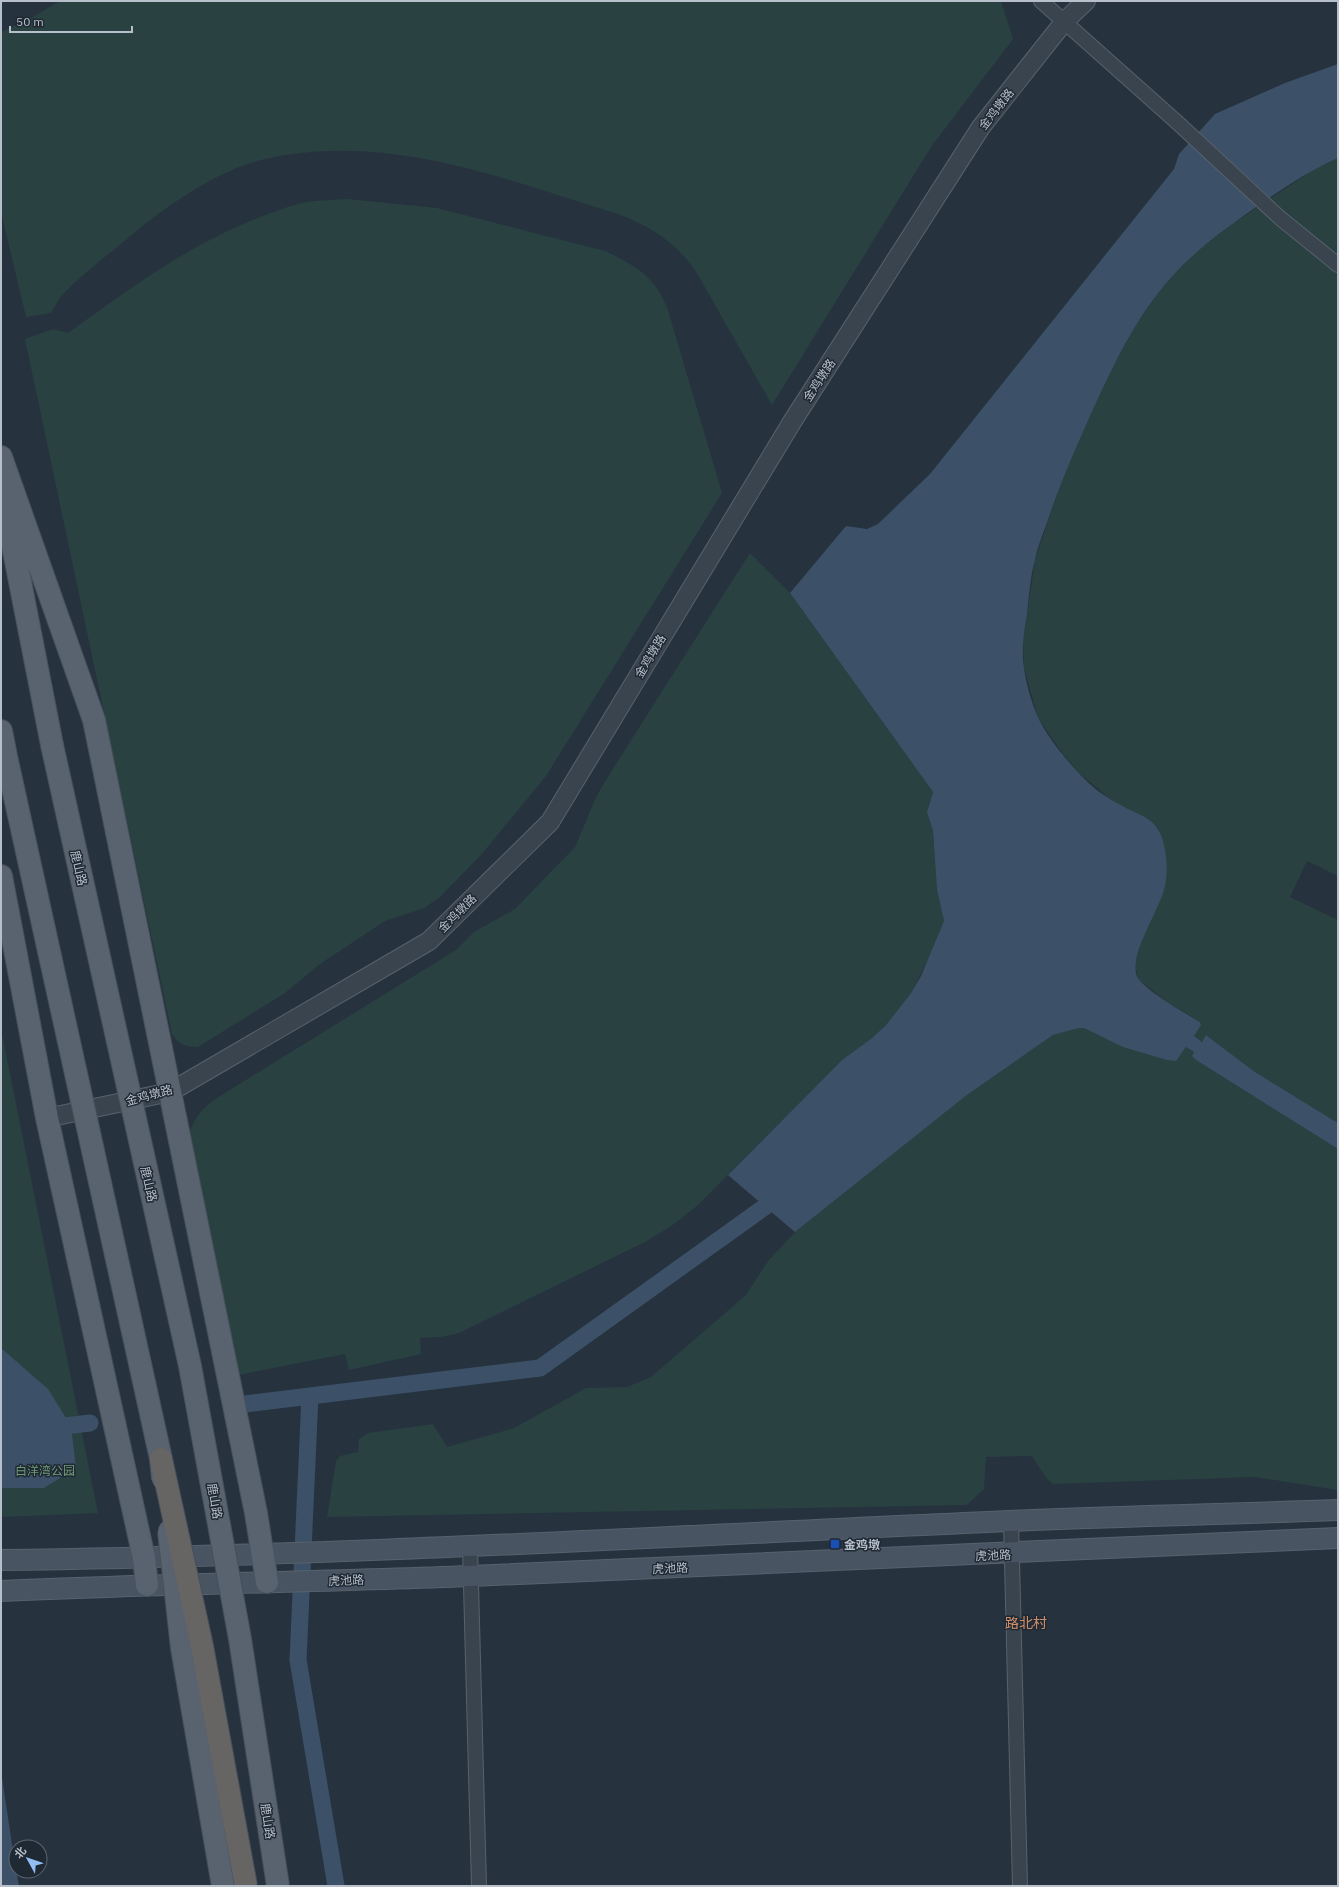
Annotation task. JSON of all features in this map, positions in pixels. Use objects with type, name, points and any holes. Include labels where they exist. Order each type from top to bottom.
[{"type":"highway","points":[[161,1459],[202,1646],[246,1886]]},
{"type":"main road","points":[[1,457],[94,720],[263,1555],[277,1582]]},
{"type":"main road","name":"鹿山路","points":[[1,485],[52,745],[190,1366],[240,1639],[278,1886]]},
{"type":"main road","points":[[1,731],[161,1459],[182,1648],[223,1886]]},
{"type":"main road","points":[[1,876],[47,1118],[144,1558],[147,1585]]},
{"type":"main road","points":[[1,1560],[321,1553],[1011,1521],[1338,1510]]},
{"type":"main road","name":"虎池路","points":[[1,1591],[147,1585],[471,1576],[1012,1554],[1338,1538]]},
{"type":"street","points":[[1041,1],[1179,124],[1280,218],[1338,265]]},
{"type":"street","name":"金鸡墩路","points":[[47,1118],[170,1092],[429,941],[550,822],[792,422],[981,127],[1064,22],[1086,1]]},
{"type":"street","points":[[1011,1521],[1020,1886]]},
{"type":"street","points":[[470,1547],[479,1886]]},
{"type":"green space","points":[[60,1],[1001,1],[1013,39],[931,147],[772,405],[695,270],[680,252],[662,237],[643,225],[621,215],[533,187],[444,163],[398,155],[353,151],[307,152],[261,160],[228,172],[194,190],[146,223],[73,284],[57,302],[51,313],[26,317],[1,212],[1,32],[31,18]]},
{"type":"green space","points":[[1338,158],[1338,876],[1307,861],[1290,897],[1338,920],[1338,1123],[1255,1072],[1206,1035],[1202,1042],[1193,1036],[1201,1025],[1200,1022],[1166,1001],[1139,980],[1135,966],[1165,850],[1158,828],[1113,801],[1079,773],[1063,754],[1038,718],[1024,668],[1023,641],[1035,560],[1063,477],[1110,372],[1136,325],[1155,297],[1196,252],[1231,225],[1319,166]]},
{"type":"green space","points":[[347,199],[437,208],[605,251],[634,266],[642,272],[656,287],[667,307],[722,493],[546,776],[481,855],[439,898],[424,908],[385,921],[320,964],[285,993],[198,1047],[189,1046],[180,1043],[172,1034],[25,339],[53,329],[68,333],[159,270],[207,241],[232,229],[294,205],[312,201]]},
{"type":"green space","points":[[750,553],[790,593],[933,792],[927,812],[933,831],[937,890],[944,921],[933,950],[911,993],[886,1025],[872,1038],[842,1060],[698,1205],[670,1227],[645,1242],[459,1333],[441,1337],[420,1338],[421,1354],[349,1370],[345,1354],[238,1375],[188,1137],[196,1118],[209,1104],[220,1096],[456,950],[474,932],[515,909],[575,847],[597,795]]},
{"type":"green space","points":[[1084,1028],[1176,1060],[1186,1047],[1194,1052],[1196,1060],[1338,1149],[1338,1490],[1255,1477],[1053,1484],[1046,1478],[1032,1456],[986,1457],[984,1489],[967,1505],[327,1517],[336,1461],[340,1456],[358,1452],[359,1439],[368,1433],[433,1424],[447,1447],[514,1428],[586,1388],[627,1387],[651,1377],[746,1295],[768,1261],[795,1232],[967,1095],[1053,1035]]},
{"type":"green space","name":"白洋湾公园","points":[[1,1029],[98,1513],[1,1517]]},
{"type":"water","points":[[1338,64],[1338,158],[1307,174],[1268,199],[1224,230],[1191,257],[1171,278],[1148,307],[1120,354],[1096,403],[1072,458],[1036,554],[1031,580],[1023,654],[1026,680],[1033,704],[1037,715],[1055,745],[1098,791],[1115,802],[1148,819],[1156,826],[1162,838],[1166,862],[1165,886],[1140,946],[1136,969],[1138,978],[1157,995],[1200,1022],[1201,1025],[1194,1036],[1202,1042],[1206,1035],[1255,1072],[1338,1123],[1338,1149],[1196,1060],[1192,1056],[1194,1052],[1186,1047],[1176,1061],[1167,1060],[1123,1047],[1084,1028],[1079,1028],[1053,1035],[967,1095],[795,1232],[728,1175],[842,1060],[872,1038],[886,1025],[911,993],[921,976],[944,921],[937,890],[933,831],[927,812],[933,792],[790,593],[846,526],[867,529],[878,524],[930,474],[1174,169],[1179,154],[1215,114],[1285,83]]},
{"type":"water","points":[[1,1348],[48,1389],[71,1426],[76,1468],[44,1488],[1,1488]]},
{"type":"water","points":[[1,1771],[11,1839],[8,1839],[8,1879],[18,1879],[19,1886],[1,1886]]},
{"type":"waterway","points":[[245,1404],[540,1368],[766,1206],[782,1190]]},
{"type":"waterway","points":[[310,1396],[298,1660],[336,1886]]},
{"type":"waterway","points":[[48,1428],[90,1423]]},
{"type":"place","name":"金鸡墩","points":[[835,1544]]},
{"type":"district","name":"路北村","points":[[1026,1623]]}]
